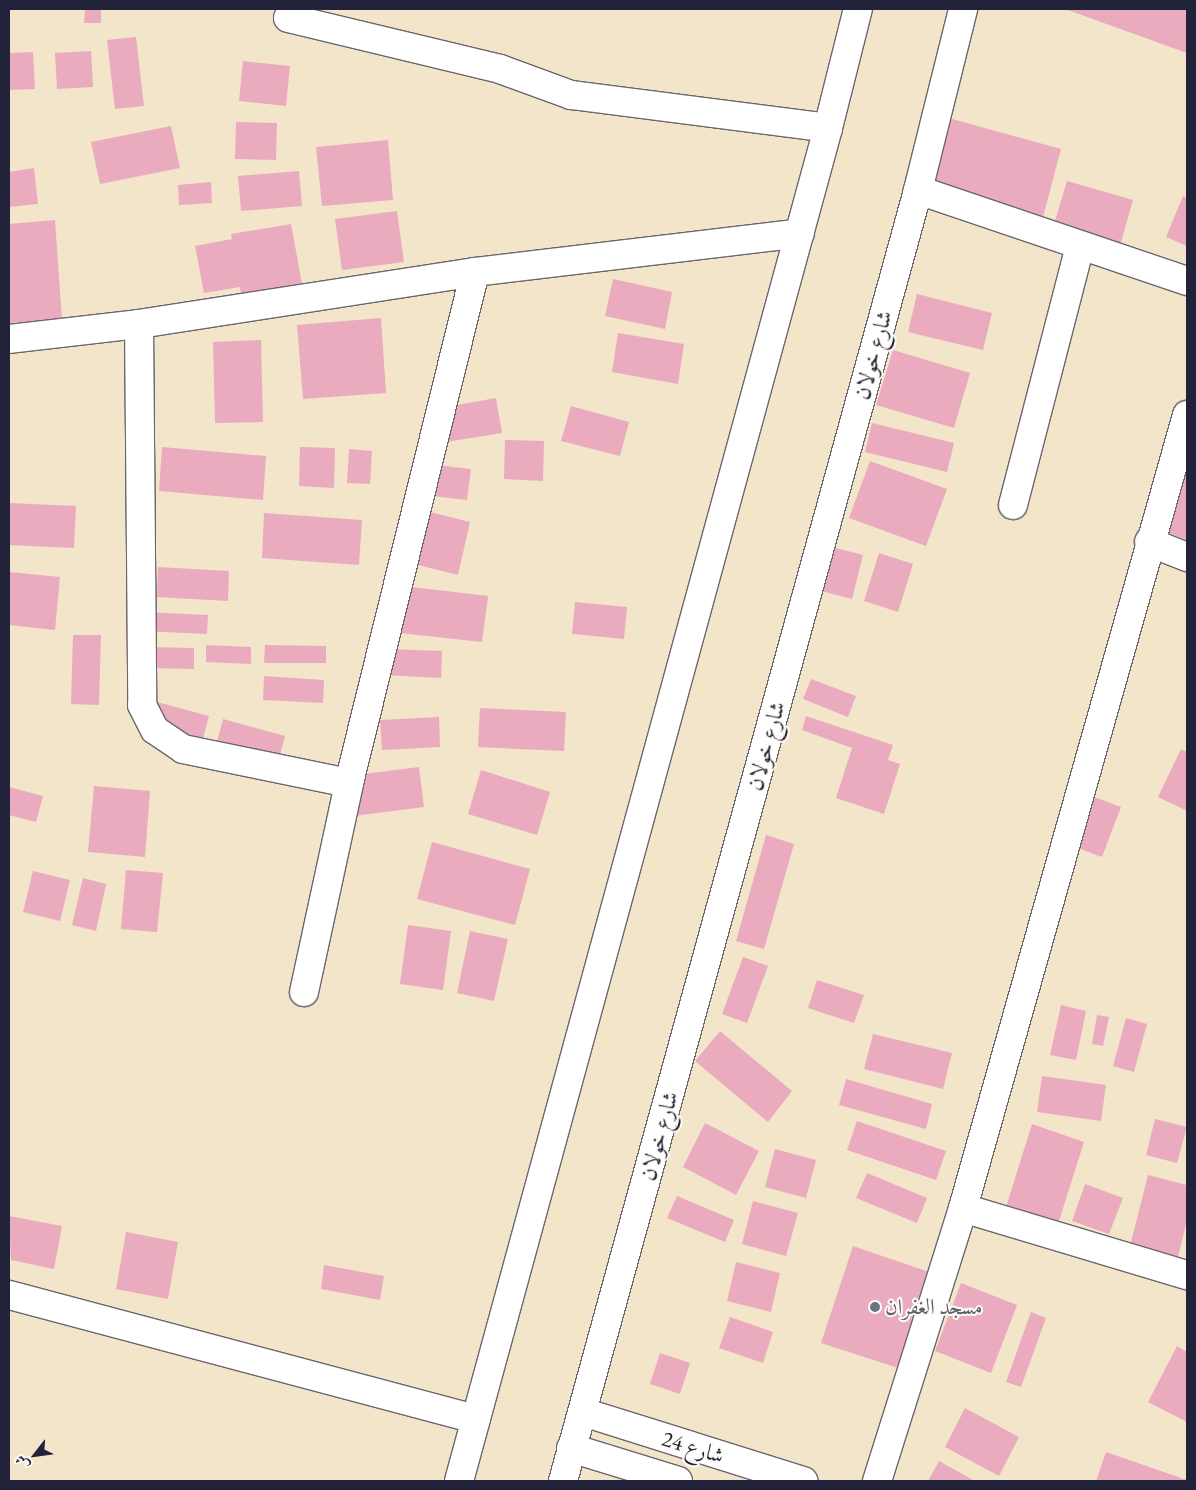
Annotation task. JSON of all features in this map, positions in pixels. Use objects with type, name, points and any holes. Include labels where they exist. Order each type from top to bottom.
[{"type":"street","points":[[460,1481],[800,233],[858,9]]},
{"type":"street","name":"شارع خولان","points":[[563,1481],[918,190],[963,9]]},
{"type":"street","points":[[288,18],[500,69],[571,95],[828,128]]},
{"type":"street","points":[[918,190],[1187,281]]},
{"type":"street","points":[[9,339],[139,324],[475,272],[800,233]]},
{"type":"street","points":[[1014,505],[1080,245]]},
{"type":"street","points":[[304,992],[349,782],[475,272]]},
{"type":"street","points":[[139,324],[142,705],[154,730],[183,749],[349,782]]},
{"type":"street","points":[[877,1481],[963,1208],[1149,542],[1187,414]]},
{"type":"street","points":[[1149,542],[1187,557]]},
{"type":"street","points":[[963,1208],[1187,1275]]},
{"type":"street","points":[[9,1295],[476,1419]]},
{"type":"street","name":"شارع 24","points":[[583,1412],[803,1481]]},
{"type":"street","name":"شارع 24","points":[[571,1448],[678,1481]]},
{"type":"building","points":[[85,9],[101,9],[101,23],[84,23]]},
{"type":"building","points":[[1065,9],[1187,9],[1187,53]]},
{"type":"building","points":[[136,37],[144,106],[115,109],[107,40]]},
{"type":"building","points":[[91,51],[93,87],[57,89],[55,53]]},
{"type":"building","points":[[33,52],[35,89],[9,90],[9,53]]},
{"type":"building","points":[[243,61],[290,66],[286,106],[239,101]]},
{"type":"building","points":[[945,117],[1061,149],[1043,217],[927,185]]},
{"type":"building","points":[[236,122],[277,123],[276,160],[235,159]]},
{"type":"building","points":[[171,126],[180,168],[100,184],[91,142]]},
{"type":"building","points":[[388,140],[393,200],[322,206],[316,147]]},
{"type":"building","points":[[34,168],[38,204],[9,207],[9,172]]},
{"type":"building","points":[[299,171],[302,206],[241,211],[238,176]]},
{"type":"building","points":[[1067,181],[1133,200],[1118,253],[1051,234]]},
{"type":"building","points":[[211,182],[212,203],[179,205],[178,185]]},
{"type":"building","points":[[1183,196],[1187,198],[1187,246],[1166,237]]},
{"type":"building","points":[[397,211],[404,262],[342,270],[335,219]]},
{"type":"building","points":[[55,220],[62,320],[9,323],[9,224]]},
{"type":"building","points":[[291,224],[302,284],[241,294],[240,287],[204,293],[195,246],[232,239],[231,234]]},
{"type":"building","points":[[613,279],[672,292],[665,329],[605,316]]},
{"type":"building","points":[[917,294],[992,313],[983,350],[908,332]]},
{"type":"building","points":[[381,318],[386,393],[303,399],[297,325]]},
{"type":"building","points":[[618,333],[684,344],[678,384],[612,372]]},
{"type":"building","points":[[261,340],[263,422],[215,423],[213,342]]},
{"type":"building","points":[[893,350],[970,373],[954,428],[876,405]]},
{"type":"building","points":[[496,398],[502,433],[446,442],[441,408]]},
{"type":"building","points":[[571,406],[629,422],[620,456],[561,441]]},
{"type":"building","points":[[872,423],[954,443],[947,472],[865,452]]},
{"type":"building","points":[[505,440],[544,441],[543,481],[504,479]]},
{"type":"building","points":[[162,447],[266,456],[263,500],[159,491]]},
{"type":"building","points":[[300,447],[335,448],[334,488],[299,486]]},
{"type":"building","points":[[349,449],[372,451],[370,484],[347,483]]},
{"type":"building","points":[[1187,453],[1187,540],[1157,528]]},
{"type":"building","points":[[870,461],[947,489],[926,546],[849,518]]},
{"type":"building","points":[[418,463],[471,469],[467,500],[414,494]]},
{"type":"building","points":[[9,503],[76,506],[74,548],[9,545]]},
{"type":"building","points":[[410,507],[470,522],[458,575],[398,560]]},
{"type":"building","points":[[264,513],[362,520],[359,565],[262,558]]},
{"type":"building","points":[[828,546],[863,555],[852,599],[817,590]]},
{"type":"building","points":[[879,553],[913,564],[898,612],[864,601]]},
{"type":"building","points":[[158,567],[229,571],[228,601],[157,597]]},
{"type":"building","points":[[9,572],[60,577],[55,630],[9,625]]},
{"type":"building","points":[[395,585],[488,596],[482,642],[390,632]]},
{"type":"building","points":[[575,602],[627,607],[624,639],[572,634]]},
{"type":"building","points":[[143,612],[208,615],[207,634],[142,631]]},
{"type":"building","points":[[73,635],[101,635],[99,705],[71,704]]},
{"type":"building","points":[[206,645],[251,647],[251,664],[206,662]]},
{"type":"building","points":[[265,645],[326,646],[326,663],[264,663]]},
{"type":"building","points":[[146,647],[194,648],[194,669],[145,668]]},
{"type":"building","points":[[385,649],[442,651],[441,678],[384,675]]},
{"type":"building","points":[[264,676],[324,680],[323,703],[263,700]]},
{"type":"building","points":[[811,679],[856,696],[848,717],[803,699]]},
{"type":"building","points":[[157,702],[209,716],[200,749],[148,735]]},
{"type":"building","points":[[480,708],[566,712],[564,751],[478,747]]},
{"type":"building","points":[[806,716],[893,745],[888,760],[900,764],[884,814],[836,798],[852,748],[802,730]]},
{"type":"building","points":[[439,717],[440,747],[382,750],[380,720]]},
{"type":"building","points":[[223,719],[285,736],[275,774],[213,757]]},
{"type":"building","points":[[1181,749],[1187,752],[1187,811],[1158,797]]},
{"type":"building","points":[[419,767],[424,807],[346,817],[340,777]]},
{"type":"building","points":[[481,770],[550,792],[537,835],[468,814]]},
{"type":"building","points":[[94,786],[150,791],[145,857],[88,852]]},
{"type":"building","points":[[9,787],[43,796],[36,822],[9,815]]},
{"type":"building","points":[[1089,795],[1121,807],[1102,857],[1070,845]]},
{"type":"building","points":[[766,835],[794,844],[764,949],[736,941]]},
{"type":"building","points":[[432,842],[530,869],[515,925],[417,899]]},
{"type":"building","points":[[126,870],[163,873],[157,932],[121,929]]},
{"type":"building","points":[[33,871],[70,880],[60,921],[23,912]]},
{"type":"building","points":[[83,878],[106,884],[96,931],[72,925]]},
{"type":"building","points":[[408,925],[451,931],[443,990],[400,984]]},
{"type":"building","points":[[470,931],[508,939],[494,1001],[457,993]]},
{"type":"building","points":[[743,957],[768,966],[747,1023],[722,1014]]},
{"type":"building","points":[[817,980],[864,995],[854,1023],[808,1008]]},
{"type":"building","points":[[1061,1005],[1086,1011],[1076,1060],[1050,1055]]},
{"type":"building","points":[[1097,1015],[1109,1017],[1103,1046],[1092,1044]]},
{"type":"building","points":[[1126,1018],[1147,1024],[1134,1072],[1113,1066]]},
{"type":"building","points":[[720,1031],[792,1091],[768,1122],[695,1061]]},
{"type":"building","points":[[873,1034],[952,1053],[943,1089],[864,1069]]},
{"type":"building","points":[[1042,1076],[1106,1085],[1101,1121],[1037,1112]]},
{"type":"building","points":[[846,1079],[932,1104],[926,1129],[839,1105]]},
{"type":"building","points":[[1155,1119],[1187,1127],[1177,1163],[1146,1155]]},
{"type":"building","points":[[857,1121],[946,1151],[936,1180],[847,1150]]},
{"type":"building","points":[[705,1123],[759,1151],[736,1195],[683,1167]]},
{"type":"building","points":[[1032,1124],[1084,1142],[1058,1224],[1006,1207]]},
{"type":"building","points":[[775,1149],[816,1160],[806,1198],[765,1187]]},
{"type":"building","points":[[867,1173],[927,1198],[917,1223],[856,1198]]},
{"type":"building","points":[[1148,1175],[1187,1185],[1187,1220],[1178,1257],[1130,1246]]},
{"type":"building","points":[[1085,1184],[1123,1198],[1109,1234],[1072,1221]]},
{"type":"building","points":[[677,1196],[734,1220],[725,1242],[667,1218]]},
{"type":"building","points":[[753,1201],[798,1213],[786,1256],[742,1244]]},
{"type":"building","points":[[9,1216],[62,1226],[54,1269],[11,1260]]},
{"type":"building","points":[[126,1232],[178,1242],[168,1299],[116,1289]]},
{"type":"building","name":"مسجد الغفران","points":[[853,1246],[929,1272],[898,1368],[821,1343]]},
{"type":"building","points":[[736,1262],[780,1273],[771,1312],[727,1301]]},
{"type":"building","points":[[324,1265],[384,1276],[380,1300],[321,1289]]},
{"type":"building","points":[[961,1283],[1017,1305],[991,1373],[935,1351]]},
{"type":"building","points":[[1031,1312],[1046,1318],[1021,1387],[1006,1382]]},
{"type":"building","points":[[730,1317],[773,1332],[763,1363],[719,1348]]},
{"type":"building","points":[[1177,1346],[1187,1352],[1187,1422],[1148,1402]]},
{"type":"building","points":[[660,1353],[690,1363],[680,1394],[650,1384]]},
{"type":"building","points":[[965,1408],[1019,1437],[999,1476],[945,1447]]},
{"type":"building","points":[[1106,1452],[1187,1480],[1187,1481],[1096,1481]]},
{"type":"building","points":[[939,1461],[975,1481],[928,1481]]},
{"type":"place","name":"مسجد الغفران","points":[[875,1307]]}]
